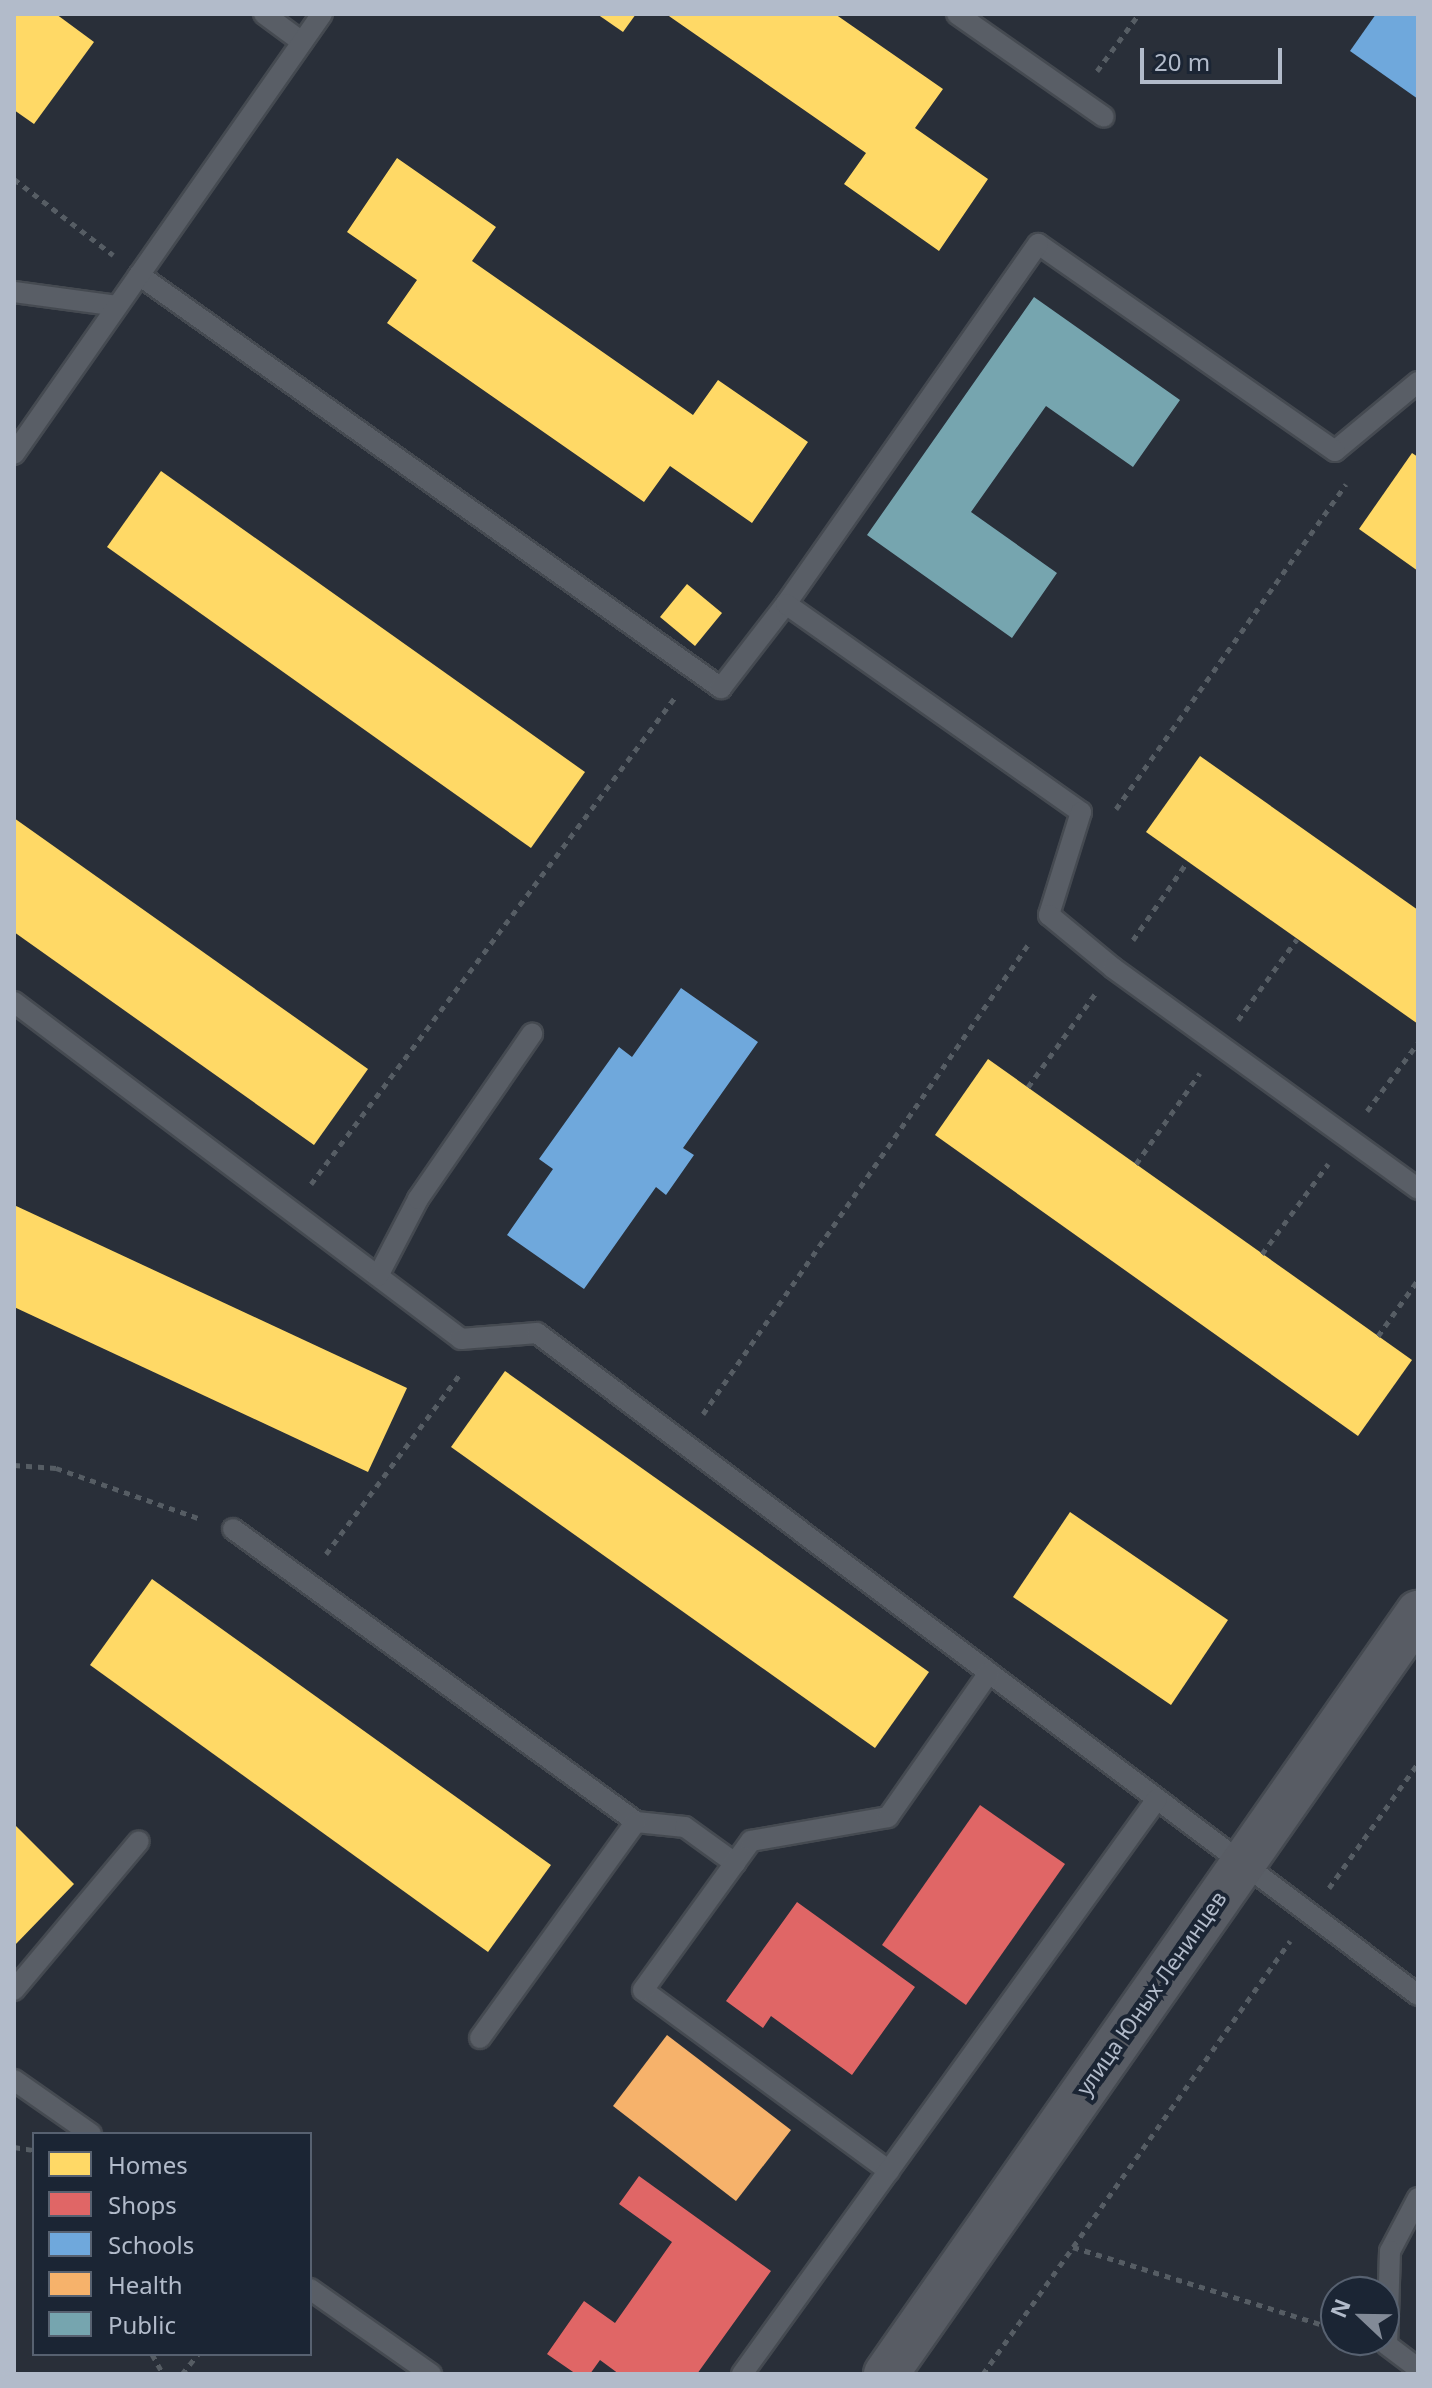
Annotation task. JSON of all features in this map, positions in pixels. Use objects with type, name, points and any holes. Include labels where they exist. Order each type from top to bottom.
[{"type":"main road","name":"улица Юных Ленинцев","points":[[886,2374],[1418,1613]]},
{"type":"lane","points":[[264,14],[302,42]]},
{"type":"lane","points":[[14,454],[322,14]]},
{"type":"lane","points":[[957,14],[1104,117]]},
{"type":"lane","points":[[139,275],[721,688],[786,604],[1038,244],[1335,451],[1418,382]]},
{"type":"lane","points":[[14,292],[117,306]]},
{"type":"lane","points":[[786,604],[1081,812],[1049,915],[1113,968],[1418,1189]]},
{"type":"lane","points":[[14,1002],[461,1339],[537,1333],[1418,1995]]},
{"type":"lane","points":[[378,1276],[418,1199],[532,1034]]},
{"type":"lane","points":[[233,1529],[636,1822],[685,1827],[735,1863]]},
{"type":"lane","points":[[889,2171],[643,1990],[751,1841],[888,1817],[989,1673]]},
{"type":"lane","points":[[742,2374],[1157,1799]]},
{"type":"lane","points":[[480,2038],[636,1822]]},
{"type":"lane","points":[[14,1990],[139,1841]]},
{"type":"lane","points":[[14,2080],[88,2132]]},
{"type":"lane","points":[[1418,2198],[1390,2251],[1387,2345],[1418,2368]]},
{"type":"lane","points":[[312,2290],[431,2374]]},
{"type":"path","points":[[1077,98],[1139,14]]},
{"type":"path","points":[[14,179],[139,275]]},
{"type":"path","points":[[1108,821],[1362,461],[1366,425]]},
{"type":"path","points":[[291,1210],[696,670]]},
{"type":"path","points":[[683,1443],[1049,915]]},
{"type":"path","points":[[1378,1336],[1418,1280]]},
{"type":"path","points":[[305,1582],[488,1337]]},
{"type":"path","points":[[14,1465],[56,1468],[233,1529]]},
{"type":"path","points":[[983,2374],[1418,1763]]},
{"type":"path","points":[[1073,2247],[1320,2324]]},
{"type":"path","points":[[153,2356],[163,2374]]},
{"type":"path","points":[[182,2374],[196,2356]]},
{"type":"building: Homes","points":[[14,14],[56,14],[94,42],[34,124],[14,110]]},
{"type":"building: Homes","points":[[597,14],[636,14],[623,32]]},
{"type":"building: Homes","points":[[666,14],[835,14],[943,89],[915,128],[988,179],[939,251],[844,184],[866,153]]},
{"type":"building: Homes","points":[[397,158],[496,227],[472,261],[693,415],[718,380],[808,442],[752,523],[670,466],[644,502],[387,323],[417,280],[347,232]]},
{"type":"building: Homes","points":[[1412,453],[1418,457],[1418,571],[1359,529]]},
{"type":"building: Homes","points":[[161,471],[585,772],[531,848],[107,547]]},
{"type":"building: Homes","points":[[687,584],[722,613],[695,646],[660,617]]},
{"type":"building: Homes","points":[[1200,756],[1418,910],[1418,1024],[1146,832]]},
{"type":"building: Homes","points":[[14,818],[368,1069],[314,1145],[14,932]]},
{"type":"building: Homes","points":[[988,1059],[1412,1360],[1358,1436],[935,1135]]},
{"type":"building: Homes","points":[[14,1205],[407,1388],[368,1472],[14,1307]]},
{"type":"building: Homes","points":[[505,1371],[929,1672],[875,1748],[451,1447]]},
{"type":"building: Homes","points":[[1070,1512],[1228,1620],[1171,1705],[1013,1597]]},
{"type":"building: Homes","points":[[152,1579],[551,1865],[488,1952],[90,1665]]},
{"type":"building: Homes","points":[[14,1824],[74,1884],[14,1946]]},
{"type":"building: Shops","points":[[980,1805],[1065,1864],[966,2005],[882,1945]]},
{"type":"building: Shops","points":[[797,1902],[915,1987],[852,2075],[771,2016],[763,2028],[726,2001]]},
{"type":"building: Shops","points":[[639,2176],[771,2271],[697,2374],[619,2374],[600,2360],[590,2374],[576,2374],[547,2354],[584,2301],[615,2323],[672,2242],[619,2204]]},
{"type":"building: Schools","points":[[1376,14],[1418,14],[1418,99],[1350,51]]},
{"type":"building: Schools","points":[[681,988],[758,1042],[683,1148],[694,1155],[666,1195],[656,1187],[584,1289],[507,1235],[553,1169],[539,1159],[619,1047],[632,1057]]},
{"type":"building: Health","points":[[667,2035],[791,2130],[736,2201],[613,2106]]},
{"type":"building: Public","points":[[1034,297],[1180,400],[1133,467],[1046,406],[971,512],[1057,573],[1012,638],[867,535]]}]
